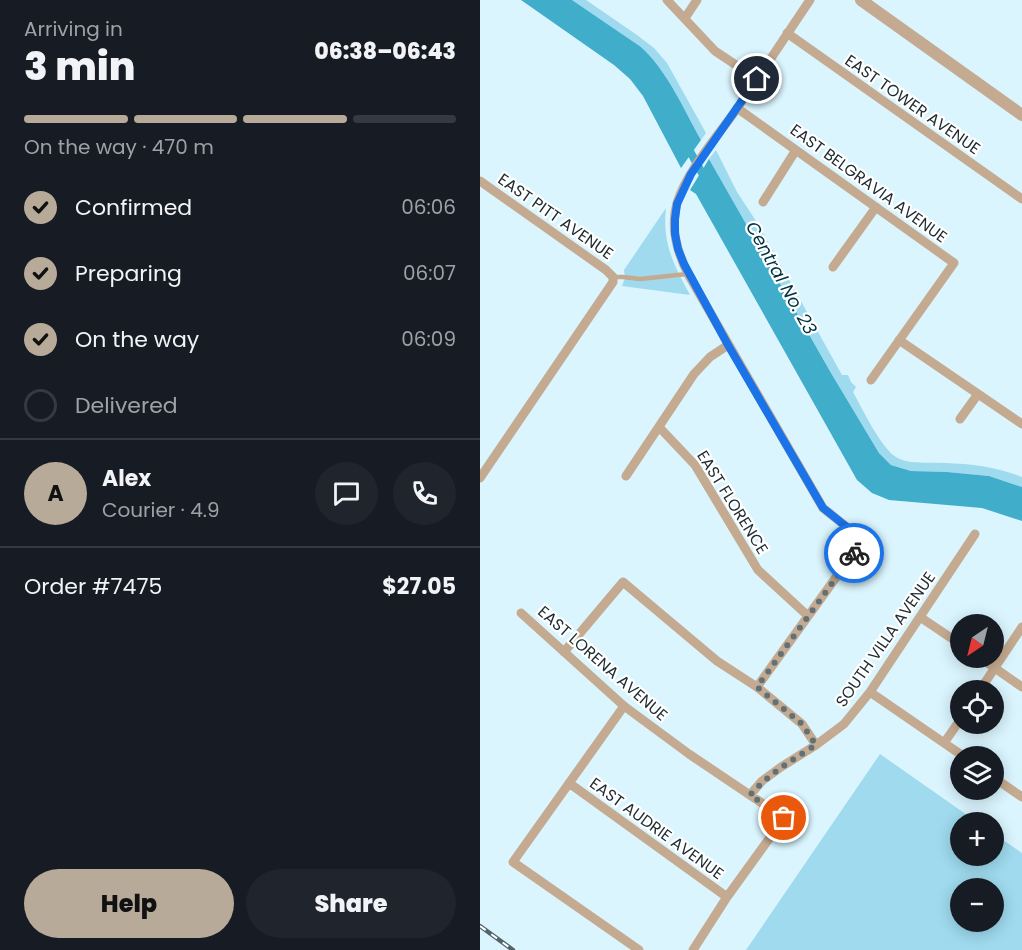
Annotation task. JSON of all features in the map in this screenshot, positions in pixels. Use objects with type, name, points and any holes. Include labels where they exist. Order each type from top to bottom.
[{"type":"street","points":[[667,0],[715,51],[757,79]]},
{"type":"street","points":[[685,18],[697,0]]},
{"type":"street","points":[[757,687],[863,540],[823,508],[686,269],[678,249],[675,219],[677,204],[691,174],[810,0]]},
{"type":"street","points":[[861,0],[1022,115]]},
{"type":"street","name":"EAST TOWER AVENUE","points":[[787,33],[1022,199]]},
{"type":"street","name":"EAST BELGRAVIA AVENUE","points":[[737,108],[954,262],[899,340]]},
{"type":"street","points":[[763,202],[796,150]]},
{"type":"street","name":"EAST PITT AVENUE","points":[[480,182],[606,270],[612,277]]},
{"type":"street","points":[[833,267],[876,207]]},
{"type":"street","points":[[480,477],[613,282],[612,277]]},
{"type":"street","points":[[871,380],[899,340],[1022,423]]},
{"type":"street","points":[[626,476],[694,374],[710,357],[728,345]]},
{"type":"street","points":[[960,419],[978,394]]},
{"type":"street","name":"EAST FLORENCE","points":[[659,427],[695,465],[758,570],[808,616]]},
{"type":"street","name":"SOUTH VILLA AVENUE","points":[[750,795],[775,771],[844,724],[870,692],[975,534]]},
{"type":"street","points":[[564,652],[623,582],[717,661],[757,687],[802,724],[816,745]]},
{"type":"street","name":"EAST LORENA AVENUE","points":[[521,613],[624,706],[689,754],[784,818],[728,897]]},
{"type":"street","points":[[920,617],[950,637]]},
{"type":"street","points":[[1004,654],[1022,627]]},
{"type":"street","points":[[987,680],[995,668],[1022,687]]},
{"type":"street","points":[[870,692],[950,747]]},
{"type":"street","points":[[624,706],[513,862],[639,950]]},
{"type":"street","points":[[944,743],[950,734]]},
{"type":"street","name":"EAST AUDRIE AVENUE","points":[[569,783],[728,897]]},
{"type":"street","points":[[1004,785],[1022,797]]},
{"type":"street","points":[[693,950],[728,897]]},
{"type":"lane","points":[[612,277],[639,279],[686,269]]},
{"type":"shaded area","points":[[521,0],[572,0],[641,47],[651,57],[674,91],[701,140],[681,168],[643,96],[630,79],[614,65]]},
{"type":"shaded area","points":[[572,0],[586,0],[654,48],[667,63],[706,133],[701,140],[674,91],[651,57],[641,47]]},
{"type":"shaded area","points":[[716,150],[737,192],[758,224],[842,375],[848,375],[856,387],[853,392],[872,427],[890,452],[901,460],[907,461],[965,464],[1004,471],[1022,477],[1022,487],[989,476],[911,471],[891,465],[879,453],[709,159]]},
{"type":"shaded area","points":[[709,159],[879,453],[891,465],[911,471],[989,476],[1022,487],[1022,521],[982,508],[889,500],[872,493],[857,480],[696,194],[690,190]]},
{"type":"shaded area","points":[[666,208],[666,233],[670,254],[690,295],[622,286],[625,278],[624,270]]},
{"type":"shaded area","points":[[880,754],[963,812],[950,812],[950,866],[1004,866],[1004,841],[1022,853],[1022,950],[746,950]]},
{"type":"waterway","name":"Central No. 23","points":[[687,146],[707,182]]},
{"type":"railway","points":[[480,926],[513,950]]},
{"type":"way so far","points":[[784,818],[750,795],[762,781],[816,745],[802,724],[757,687],[854,553]]},
{"type":"route","points":[[757,79],[686,183],[677,204],[675,219],[678,249],[728,345],[823,508],[863,540],[854,553]]}]
